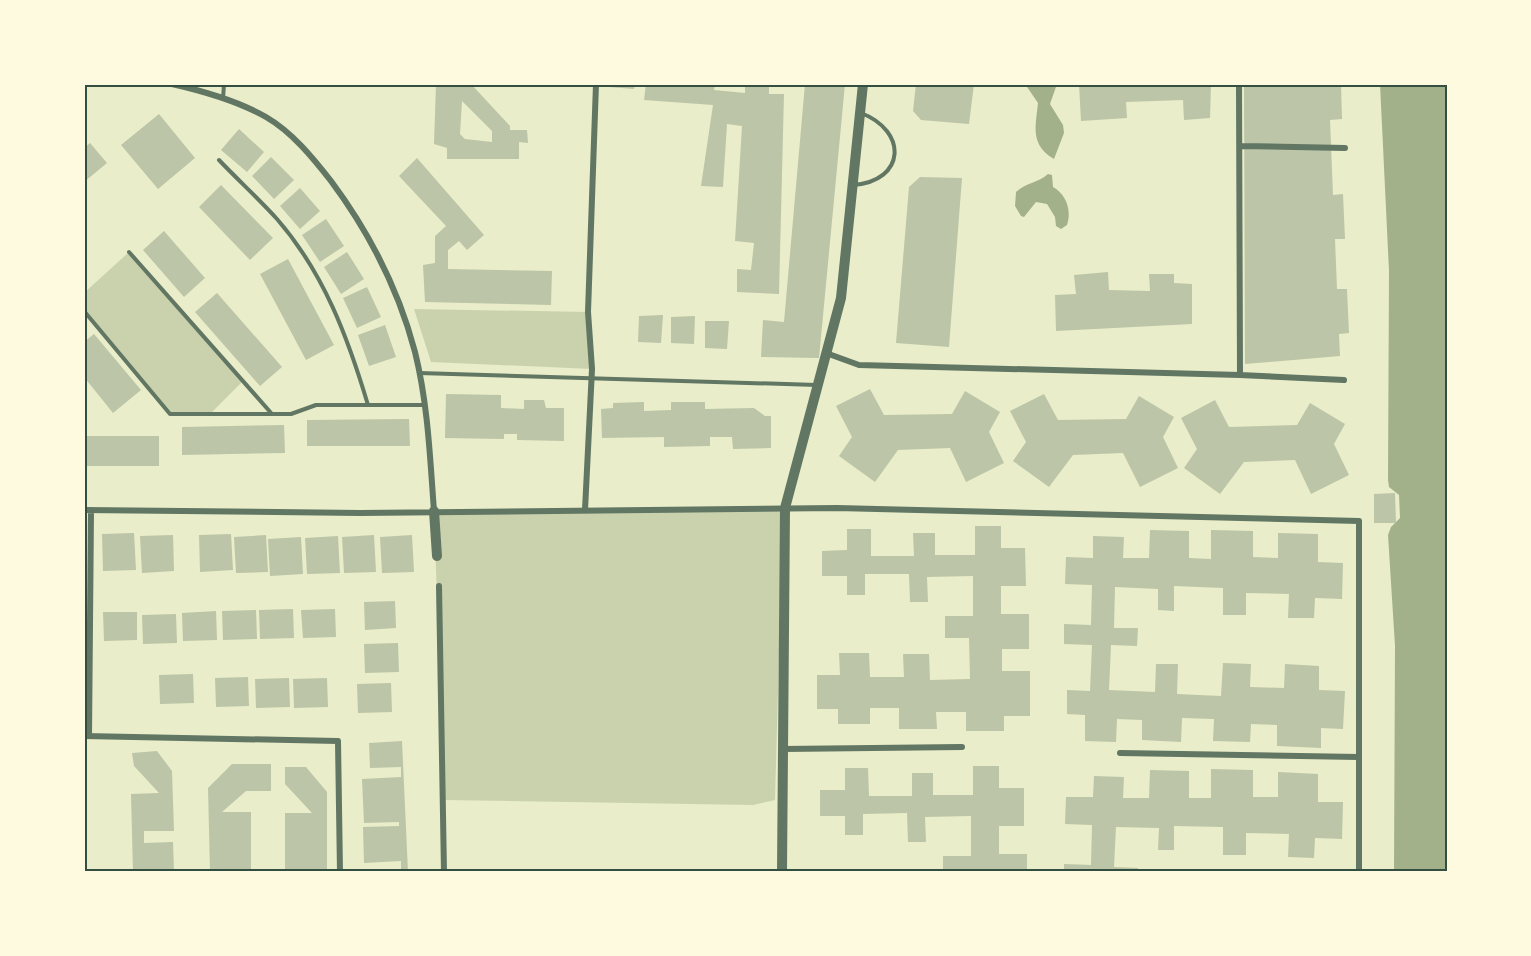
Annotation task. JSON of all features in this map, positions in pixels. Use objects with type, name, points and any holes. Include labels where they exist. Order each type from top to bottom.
[{"type":"street","points":[[90,84],[105,84]]},
{"type":"street","points":[[172,84],[223,99],[267,117],[294,138],[339,193],[386,271],[415,353],[419,373],[424,405],[437,556]]},
{"type":"street","points":[[585,510],[592,380],[588,312],[596,84]]},
{"type":"street","points":[[782,872],[785,508],[841,298],[863,84]]},
{"type":"street","points":[[1239,84],[1240,375]]},
{"type":"street","points":[[1240,146],[1345,148]]},
{"type":"street","points":[[826,353],[859,365],[1344,380]]},
{"type":"street","points":[[340,872],[338,741],[86,736],[87,510],[434,511],[785,508],[1359,521],[1359,872]]},
{"type":"street","points":[[439,586],[444,872]]},
{"type":"street","points":[[783,749],[962,747]]},
{"type":"street","points":[[1120,753],[1358,757]]},
{"type":"lane","points":[[223,99],[224,84]]},
{"type":"lane","points":[[853,185],[868,184],[882,176],[893,162],[896,149],[886,128],[873,118],[860,113]]},
{"type":"lane","points":[[219,160],[278,220],[320,280],[349,342],[368,405]]},
{"type":"lane","points":[[129,252],[273,414]]},
{"type":"lane","points":[[84,311],[170,414],[291,414],[316,405],[424,405]]},
{"type":"lane","points":[[419,373],[818,385]]},
{"type":"shaded area","points":[[1025,84],[1057,84],[1050,104],[1063,125],[1064,133],[1054,159],[1046,153],[1037,140],[1038,103]]},
{"type":"shaded area","points":[[1380,84],[1447,84],[1447,872],[1394,872],[1395,646],[1388,535],[1391,527],[1400,518],[1399,495],[1389,487],[1388,480],[1389,271]]},
{"type":"shaded area","points":[[1048,174],[1052,175],[1053,187],[1067,203],[1069,214],[1067,225],[1061,229],[1056,226],[1055,217],[1047,204],[1036,202],[1024,217],[1015,206],[1016,192]]},
{"type":"shaded area","points":[[129,252],[243,381],[210,414],[170,414],[84,311],[84,293]]},
{"type":"shaded area","points":[[414,309],[588,312],[592,369],[431,362]]},
{"type":"shaded area","points":[[783,508],[775,800],[753,805],[444,800],[434,511]]},
{"type":"building","points":[[436,84],[471,84],[510,126],[510,130],[527,130],[528,143],[519,142],[519,159],[447,159],[447,148],[434,144]],"holes":[[[462,101],[492,131],[492,142],[465,139],[460,134]]]},
{"type":"building","points":[[609,84],[635,84],[634,89],[609,87]]},
{"type":"building","points":[[646,84],[715,84],[714,90],[745,93],[745,84],[748,84],[769,86],[769,94],[784,94],[779,294],[737,292],[737,269],[751,270],[754,243],[735,241],[742,126],[727,124],[723,187],[701,186],[713,105],[644,100]]},
{"type":"building","points":[[805,84],[845,84],[819,358],[761,357],[763,320],[784,322]]},
{"type":"building","points":[[916,84],[974,84],[969,124],[921,120],[913,111]]},
{"type":"building","points":[[1079,84],[1211,84],[1210,118],[1184,120],[1183,100],[1126,102],[1127,118],[1081,121]]},
{"type":"building","points":[[1244,84],[1341,84],[1342,119],[1330,120],[1333,195],[1343,194],[1345,239],[1335,239],[1337,289],[1347,289],[1349,333],[1339,334],[1340,356],[1245,364]]},
{"type":"building","points":[[159,114],[195,158],[158,189],[121,145]]},
{"type":"building","points":[[239,129],[264,152],[247,172],[221,150]]},
{"type":"building","points":[[90,143],[107,163],[84,182],[84,148]]},
{"type":"building","points":[[271,157],[294,180],[274,199],[252,176]]},
{"type":"building","points":[[417,158],[484,235],[467,250],[459,241],[448,250],[448,269],[552,271],[551,305],[425,302],[423,265],[435,263],[435,236],[446,226],[399,176]]},
{"type":"building","points":[[920,177],[962,178],[949,347],[896,343],[909,187]]},
{"type":"building","points":[[221,185],[273,238],[250,260],[199,207]]},
{"type":"building","points":[[300,188],[320,211],[300,229],[280,206]]},
{"type":"building","points":[[326,219],[344,246],[320,262],[302,235]]},
{"type":"building","points":[[164,231],[205,278],[184,297],[143,250]]},
{"type":"building","points":[[347,252],[364,279],[341,294],[324,267]]},
{"type":"building","points":[[288,259],[334,345],[306,360],[260,274]]},
{"type":"building","points":[[1108,272],[1109,290],[1150,291],[1149,274],[1174,274],[1174,283],[1192,284],[1192,324],[1056,331],[1055,295],[1076,294],[1074,275]]},
{"type":"building","points":[[367,287],[381,317],[357,328],[343,298]]},
{"type":"building","points":[[217,293],[282,367],[260,386],[195,312]]},
{"type":"building","points":[[663,315],[661,343],[638,342],[639,316]]},
{"type":"building","points":[[695,316],[694,344],[671,343],[671,317]]},
{"type":"building","points":[[705,321],[729,321],[727,349],[705,348]]},
{"type":"building","points":[[385,325],[396,357],[369,366],[358,335]]},
{"type":"building","points":[[94,334],[141,390],[113,413],[84,377],[84,342]]},
{"type":"building","points":[[870,389],[884,415],[952,414],[965,391],[1000,412],[989,432],[1004,463],[966,482],[950,448],[898,450],[875,482],[839,456],[852,437],[836,406]]},
{"type":"building","points":[[446,394],[501,395],[501,408],[524,409],[524,400],[544,400],[546,408],[564,408],[564,441],[517,440],[517,434],[504,434],[504,439],[445,438]]},
{"type":"building","points":[[1044,394],[1058,420],[1126,419],[1139,396],[1174,417],[1163,437],[1178,468],[1140,487],[1123,453],[1073,455],[1049,487],[1013,461],[1026,442],[1010,411]]},
{"type":"building","points":[[1215,400],[1229,427],[1297,425],[1310,403],[1345,424],[1334,444],[1349,475],[1311,494],[1295,460],[1244,462],[1220,494],[1184,468],[1197,449],[1181,418]]},
{"type":"building","points":[[644,402],[644,411],[671,410],[671,402],[705,402],[705,409],[754,408],[765,416],[771,416],[771,448],[733,449],[732,437],[710,437],[710,446],[664,447],[664,437],[602,438],[601,409],[613,408],[613,403]]},
{"type":"building","points":[[409,419],[410,446],[307,446],[307,420]]},
{"type":"building","points":[[284,425],[285,453],[182,455],[182,427]]},
{"type":"building","points":[[84,436],[159,436],[159,466],[84,466]]},
{"type":"building","points":[[1395,493],[1396,523],[1374,523],[1374,494]]},
{"type":"building","points":[[975,526],[1001,526],[1001,548],[1025,548],[1026,586],[1001,586],[1001,614],[1029,614],[1029,649],[1002,649],[1002,671],[1030,671],[1030,716],[1004,716],[1004,731],[966,731],[966,712],[936,712],[937,729],[899,729],[899,708],[870,708],[870,724],[838,724],[838,709],[817,709],[817,675],[840,675],[839,653],[869,653],[870,677],[904,677],[903,654],[929,654],[930,680],[970,679],[969,638],[945,638],[945,616],[973,616],[973,576],[927,577],[928,602],[910,602],[909,574],[865,574],[865,595],[847,595],[847,576],[822,576],[822,551],[847,550],[847,529],[871,529],[871,556],[914,556],[913,533],[935,533],[935,555],[975,555]]},
{"type":"building","points":[[1150,530],[1189,531],[1189,558],[1211,559],[1211,530],[1253,531],[1253,557],[1278,558],[1278,533],[1318,534],[1318,562],[1343,563],[1342,599],[1315,598],[1314,618],[1288,618],[1289,594],[1246,593],[1246,615],[1223,615],[1223,588],[1174,586],[1174,611],[1158,610],[1158,589],[1115,587],[1114,628],[1138,628],[1137,646],[1111,645],[1109,690],[1155,692],[1156,664],[1178,664],[1177,694],[1221,696],[1223,663],[1251,664],[1250,687],[1284,688],[1285,664],[1319,666],[1319,690],[1345,691],[1343,729],[1321,728],[1321,748],[1277,746],[1277,725],[1251,724],[1250,742],[1213,741],[1214,719],[1182,718],[1181,742],[1142,740],[1142,720],[1117,719],[1116,742],[1085,741],[1085,715],[1067,714],[1067,690],[1090,691],[1092,645],[1064,644],[1064,624],[1091,625],[1092,585],[1065,584],[1066,557],[1093,558],[1093,536],[1124,537],[1123,558],[1149,558]]},
{"type":"building","points":[[134,533],[136,570],[103,571],[102,534]]},
{"type":"building","points":[[231,534],[233,570],[200,572],[199,535]]},
{"type":"building","points":[[173,535],[174,571],[142,573],[140,536]]},
{"type":"building","points":[[266,535],[268,572],[236,573],[234,537]]},
{"type":"building","points":[[374,535],[376,572],[344,573],[342,537]]},
{"type":"building","points":[[412,535],[414,572],[382,573],[380,537]]},
{"type":"building","points":[[338,536],[340,573],[307,574],[305,538]]},
{"type":"building","points":[[301,537],[303,574],[270,576],[268,539]]},
{"type":"building","points":[[395,601],[396,628],[365,630],[364,602]]},
{"type":"building","points":[[293,609],[294,638],[260,639],[259,610]]},
{"type":"building","points":[[335,609],[336,637],[303,638],[301,610]]},
{"type":"building","points":[[256,610],[257,639],[223,640],[222,611]]},
{"type":"building","points":[[216,611],[217,640],[183,641],[182,613]]},
{"type":"building","points":[[103,612],[137,612],[137,640],[104,641]]},
{"type":"building","points":[[176,614],[177,643],[143,644],[142,615]]},
{"type":"building","points":[[398,643],[399,672],[365,673],[364,644]]},
{"type":"building","points":[[193,674],[194,703],[160,704],[159,675]]},
{"type":"building","points":[[248,677],[249,706],[216,707],[215,678]]},
{"type":"building","points":[[289,678],[290,707],[256,708],[255,679]]},
{"type":"building","points":[[327,678],[328,707],[294,708],[293,679]]},
{"type":"building","points":[[391,683],[392,712],[358,713],[357,684]]},
{"type":"building","points":[[402,741],[408,872],[401,872],[401,861],[364,863],[363,827],[399,826],[399,822],[364,823],[362,779],[401,777],[401,767],[370,768],[369,743]]},
{"type":"building","points":[[157,751],[172,771],[174,831],[144,831],[144,843],[173,842],[174,872],[133,872],[131,794],[159,793],[134,766],[132,753]]},
{"type":"building","points":[[232,764],[271,764],[271,791],[246,791],[222,812],[251,812],[251,872],[210,872],[208,788]]},
{"type":"building","points":[[973,766],[999,766],[999,788],[1024,788],[1024,826],[999,826],[999,854],[1027,854],[1027,872],[943,872],[943,856],[971,856],[971,816],[925,817],[926,842],[908,842],[907,813],[863,814],[863,835],[845,835],[845,816],[820,816],[820,790],[845,790],[845,768],[868,768],[869,796],[912,796],[912,773],[933,773],[933,795],[973,795]]},
{"type":"building","points":[[285,767],[306,767],[327,792],[327,872],[285,872],[285,813],[312,813],[285,784]]},
{"type":"building","points":[[1211,769],[1253,770],[1253,797],[1278,797],[1278,772],[1318,774],[1318,802],[1343,802],[1342,839],[1315,838],[1314,858],[1288,857],[1289,834],[1246,833],[1246,855],[1223,855],[1223,827],[1174,826],[1174,850],[1158,850],[1159,828],[1116,827],[1114,867],[1138,868],[1138,872],[1064,872],[1064,864],[1091,865],[1092,825],[1065,824],[1066,797],[1093,797],[1094,776],[1124,777],[1123,798],[1149,798],[1150,770],[1189,771],[1189,798],[1211,798]]}]
